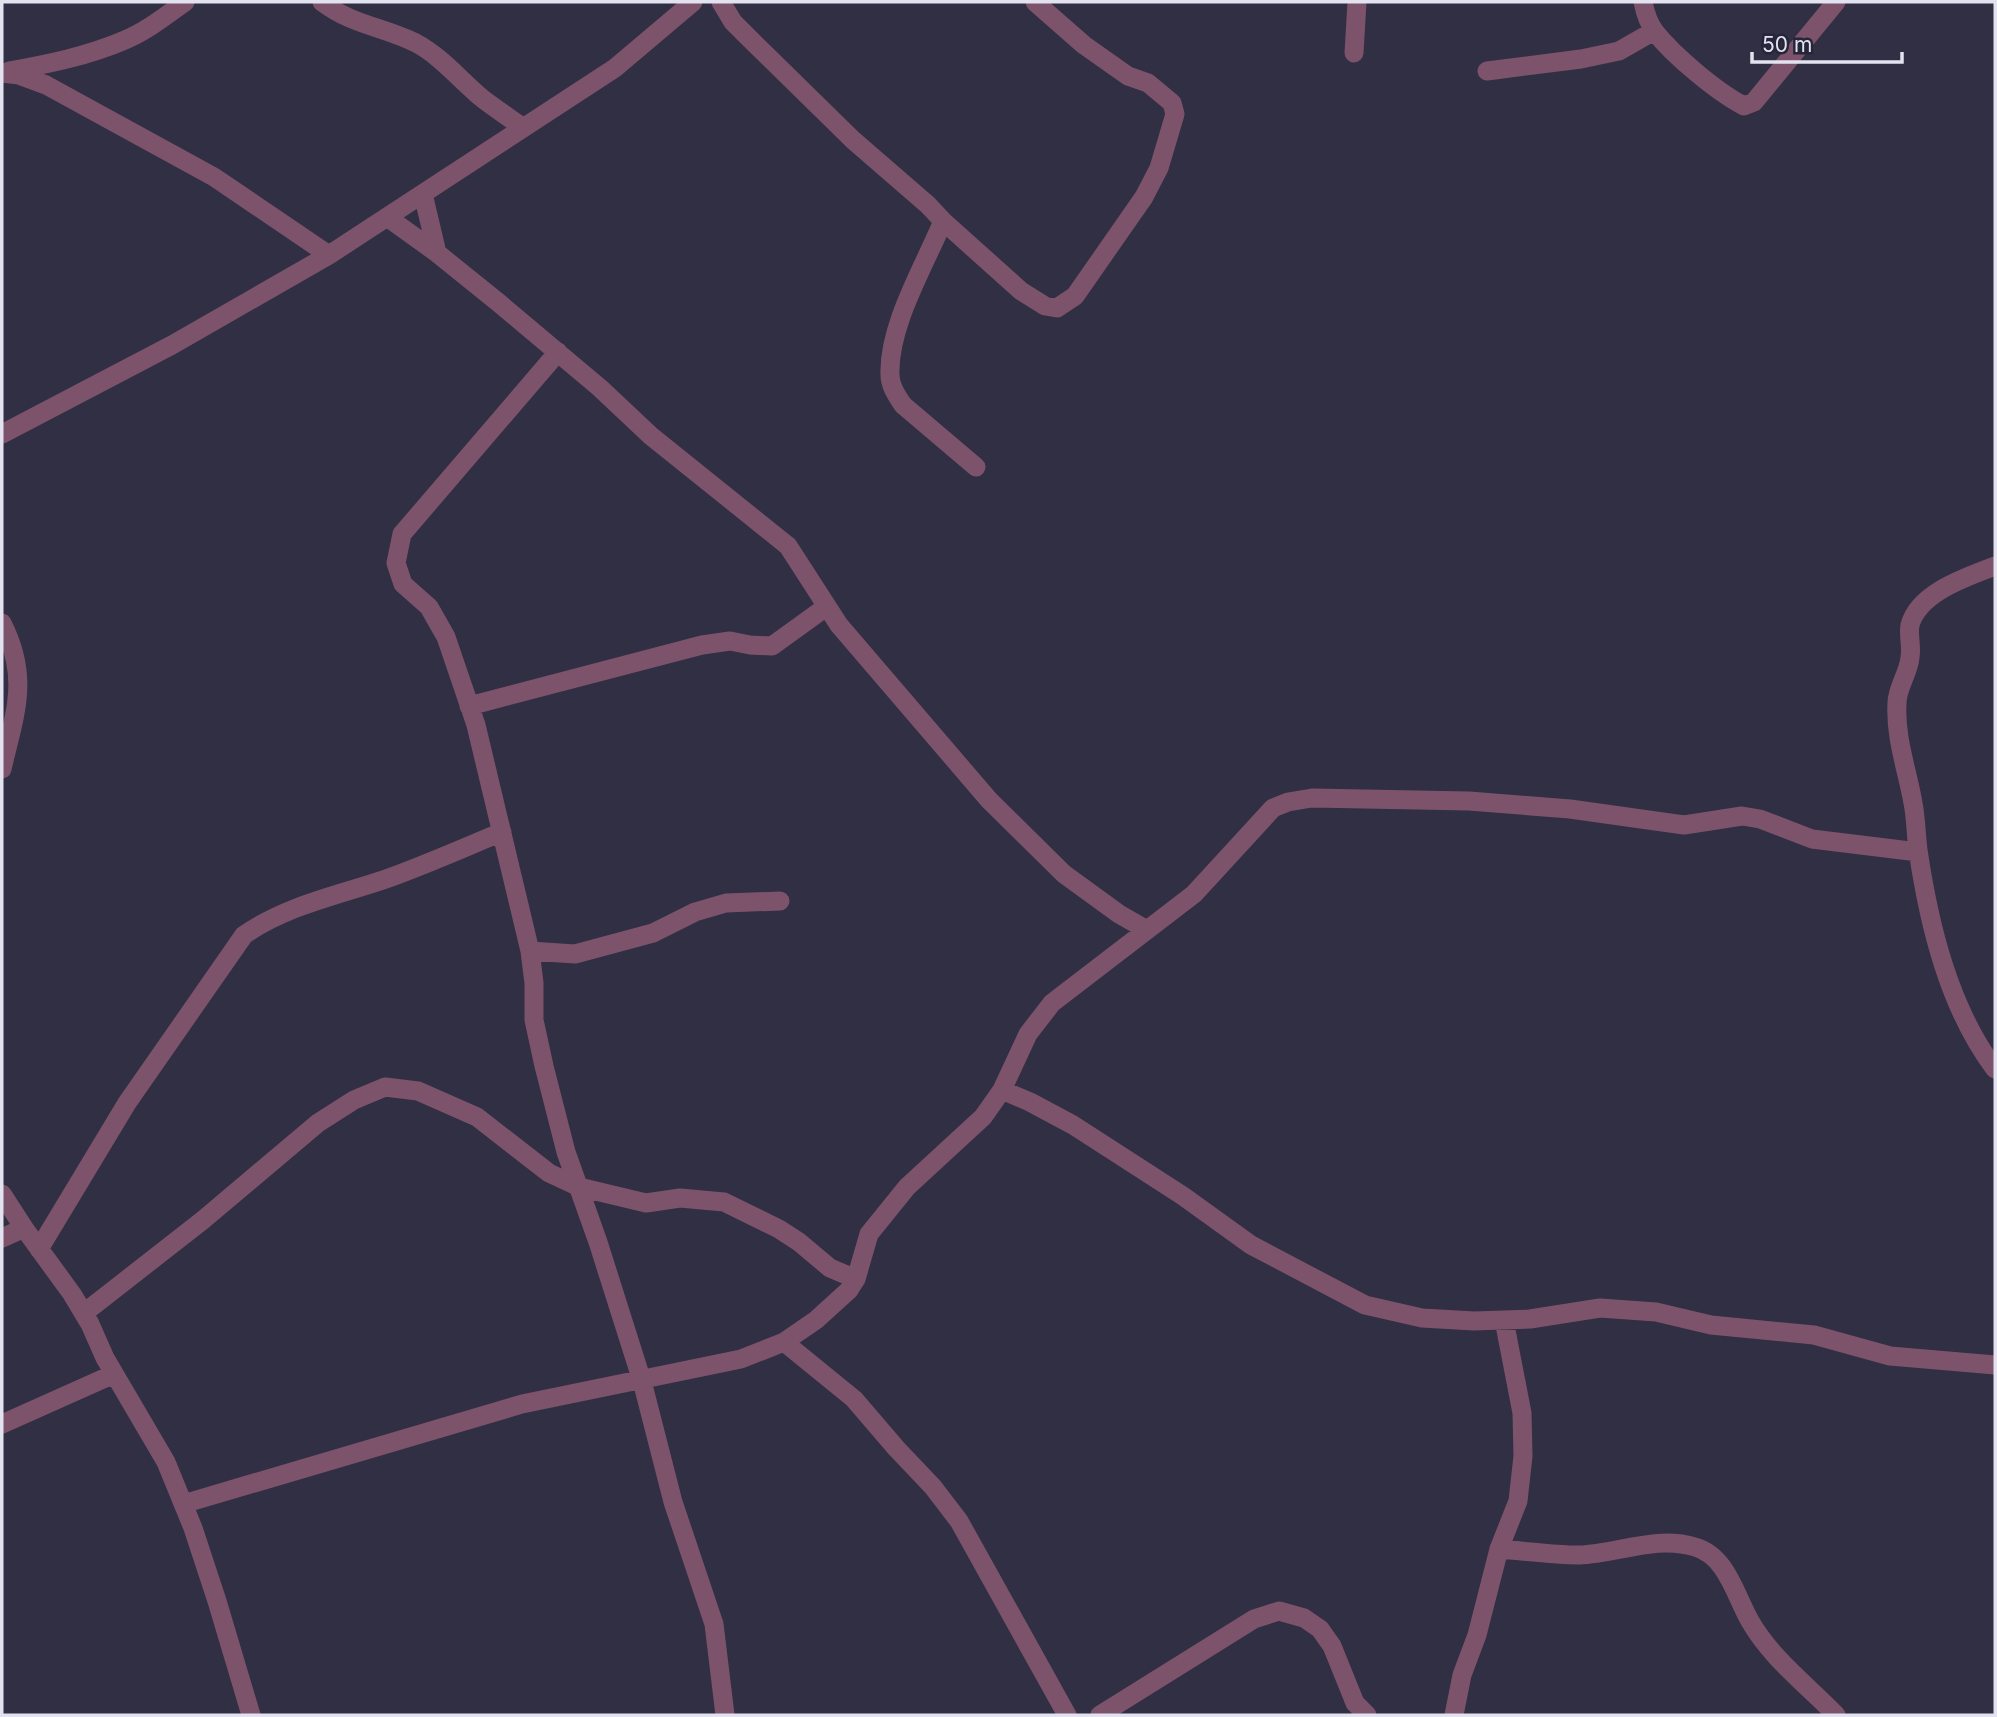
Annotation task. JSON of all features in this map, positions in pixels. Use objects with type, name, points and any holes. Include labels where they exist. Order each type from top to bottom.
[{"type":"street","points":[[2,73],[93,52],[127,40],[185,2]]},
{"type":"street","points":[[322,2],[352,20],[426,49],[484,99],[523,128]]},
{"type":"street","points":[[2,434],[172,345],[329,255],[615,68],[693,2]]},
{"type":"street","points":[[721,2],[733,22],[853,140],[1021,290],[1045,306],[1057,307],[1075,296],[1144,197],[1159,168],[1175,114],[1172,103],[1148,83],[1128,76],[1084,45],[1035,2]]},
{"type":"street","points":[[1354,53],[1357,2]]},
{"type":"street","points":[[1643,2],[1654,31],[1680,58],[1744,106],[1754,102],[1836,2]]},
{"type":"street","points":[[1487,71],[1581,59],[1619,51],[1654,31]]},
{"type":"street","points":[[2,73],[19,75],[46,85],[214,177],[329,255]]},
{"type":"street","points":[[423,194],[437,253]]},
{"type":"street","points":[[387,217],[437,253],[558,352],[651,436],[788,546],[839,625],[989,800],[1064,874],[1119,914],[1147,930]]},
{"type":"street","points":[[943,221],[900,317],[892,348],[889,378],[903,405],[976,467]]},
{"type":"street","points":[[558,352],[402,534],[396,563],[403,584],[429,607],[446,637],[469,706],[530,951],[534,983],[534,1020],[563,1140],[642,1381],[673,1503],[714,1624],[725,1715]]},
{"type":"street","points":[[1995,566],[1945,587],[1930,597],[1910,625],[1910,659],[1896,701],[1900,752],[1913,803],[1918,852],[1936,936],[1952,993],[1978,1046],[1995,1069]]},
{"type":"street","points":[[469,706],[610,670],[673,650],[730,641],[772,646],[827,607]]},
{"type":"street","points":[[2,623],[16,662],[19,690],[2,769]]},
{"type":"street","points":[[183,1504],[522,1404],[741,1359],[785,1342],[816,1320],[849,1290],[856,1279],[869,1234],[907,1188],[983,1117],[1002,1090],[1028,1034],[1052,1003],[1194,894],[1273,808],[1288,802],[1312,798],[1482,802],[1570,809],[1684,825],[1742,816],[1760,819],[1812,839],[1918,852]]},
{"type":"street","points":[[39,1249],[127,1102],[244,935],[265,921],[300,905],[385,879],[502,832]]},
{"type":"street","points":[[530,951],[575,954],[653,933],[695,912],[726,903],[780,901]]},
{"type":"street","points":[[84,1313],[203,1220],[318,1123],[354,1100],[385,1087],[418,1091],[477,1117],[549,1173],[579,1187],[646,1203],[680,1198],[724,1202],[779,1229],[830,1268],[856,1279]]},
{"type":"street","points":[[1002,1090],[1073,1125],[1183,1196],[1251,1245],[1365,1305],[1422,1318],[1504,1320],[1530,1320],[1600,1308],[1656,1312],[1711,1325],[1814,1335],[1890,1356],[1995,1365]]},
{"type":"street","points":[[2,1194],[84,1313],[114,1374],[166,1461],[218,1601],[251,1715]]},
{"type":"street","points":[[2,1238],[23,1228]]},
{"type":"street","points":[[1454,1715],[1462,1675],[1477,1635],[1499,1549],[1518,1501],[1523,1456],[1522,1413],[1504,1320]]},
{"type":"street","points":[[785,1342],[854,1399],[933,1487],[959,1521],[1067,1715]]},
{"type":"street","points":[[2,1424],[114,1374]]},
{"type":"street","points":[[1499,1549],[1580,1555],[1642,1544],[1675,1542],[1698,1547],[1714,1557],[1764,1642],[1836,1715]]},
{"type":"street","points":[[1100,1715],[1254,1619],[1279,1611],[1304,1618],[1320,1629],[1332,1646],[1355,1703],[1367,1715]]}]
